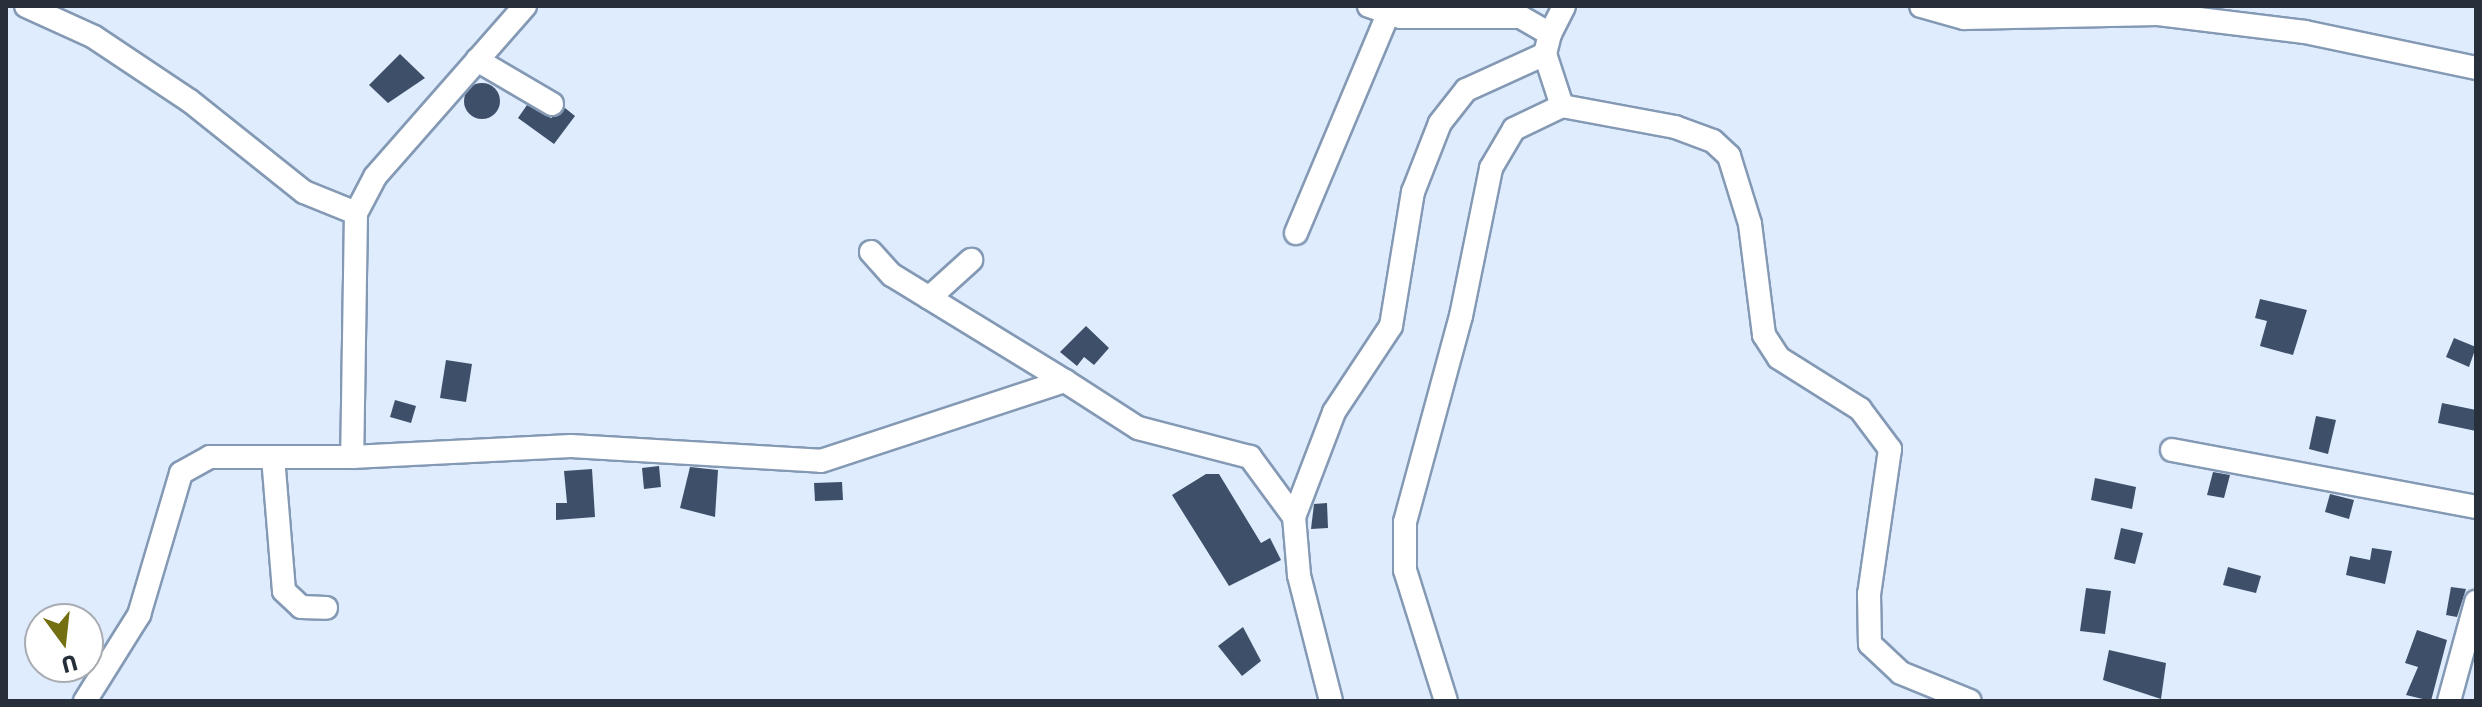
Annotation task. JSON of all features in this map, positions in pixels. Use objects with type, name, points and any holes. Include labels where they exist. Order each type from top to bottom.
[{"type":"street","points":[[26,6],[94,37],[190,101],[304,192],[356,213]]},
{"type":"street","points":[[352,457],[356,213],[375,177],[525,6]]},
{"type":"street","points":[[1331,701],[1299,575],[1294,517],[1334,412],[1391,326],[1413,192],[1440,123],[1466,90],[1547,44],[1564,6]]},
{"type":"street","points":[[1921,6],[1964,18],[2158,14],[2305,32],[2476,68]]},
{"type":"street","points":[[1296,233],[1378,11],[1520,17],[1547,44],[1562,106]]},
{"type":"street","points":[[477,60],[552,104]]},
{"type":"street","points":[[1446,701],[1405,570],[1405,522],[1461,316],[1491,168],[1514,129],[1562,106],[1675,127],[1713,141],[1729,156],[1750,224],[1764,335],[1779,358],[1860,409],[1890,449],[1869,594],[1870,644],[1901,673],[1970,701]]},
{"type":"street","points":[[871,252],[929,298],[1041,360],[1065,381],[1138,428],[1250,457],[1294,517]]},
{"type":"street","points":[[929,298],[971,260]]},
{"type":"street","points":[[94,698],[139,615],[175,481],[210,457],[352,457],[571,446],[821,461],[1065,381]]},
{"type":"street","points":[[2172,450],[2476,507]]},
{"type":"street","points":[[273,457],[284,591],[301,607],[326,608]]},
{"type":"street","points":[[2449,701],[2476,602]]},
{"type":"building","points":[[400,54],[425,78],[388,103],[369,85]]},
{"type":"building","points":[[482,83],[495,88],[500,101],[495,114],[482,119],[469,114],[464,101],[469,88]]},
{"type":"building","points":[[527,105],[551,118],[565,108],[575,116],[554,144],[518,118]]},
{"type":"building","points":[[2260,299],[2307,310],[2293,355],[2260,346],[2267,321],[2255,318]]},
{"type":"building","points":[[1086,326],[1109,348],[1094,365],[1084,357],[1077,366],[1060,352]]},
{"type":"building","points":[[2454,338],[2476,347],[2469,367],[2446,357]]},
{"type":"building","points":[[446,360],[472,364],[466,402],[440,398]]},
{"type":"building","points":[[395,400],[416,406],[411,423],[390,417]]},
{"type":"building","points":[[2442,403],[2476,410],[2476,431],[2438,423]]},
{"type":"building","points":[[2316,416],[2336,420],[2328,454],[2309,449]]},
{"type":"building","points":[[659,466],[661,487],[644,489],[642,468]]},
{"type":"building","points":[[690,467],[718,470],[715,517],[680,508]]},
{"type":"building","points":[[592,469],[595,517],[556,520],[556,503],[567,503],[564,471]]},
{"type":"building","points":[[2213,472],[2230,475],[2224,498],[2207,495]]},
{"type":"building","points":[[1206,474],[1219,474],[1261,543],[1270,538],[1281,560],[1229,586],[1172,495]]},
{"type":"building","points":[[2095,478],[2136,487],[2132,509],[2091,500]]},
{"type":"building","points":[[842,482],[843,500],[815,501],[814,483]]},
{"type":"building","points":[[2330,494],[2354,500],[2349,519],[2325,512]]},
{"type":"building","points":[[1327,503],[1328,528],[1311,529],[1314,504]]},
{"type":"building","points":[[2121,528],[2143,533],[2135,564],[2114,559]]},
{"type":"building","points":[[2372,548],[2392,551],[2385,584],[2346,575],[2350,556],[2370,560]]},
{"type":"building","points":[[2228,567],[2261,576],[2256,593],[2223,585]]},
{"type":"building","points":[[2451,587],[2466,589],[2457,617],[2446,615]]},
{"type":"building","points":[[2086,588],[2111,591],[2105,634],[2080,631]]},
{"type":"building","points":[[1243,627],[1261,661],[1242,676],[1218,646]]},
{"type":"building","points":[[2417,630],[2447,640],[2431,701],[2406,695],[2418,667],[2405,663]]},
{"type":"building","points":[[2109,650],[2166,663],[2161,699],[2103,680]]}]
